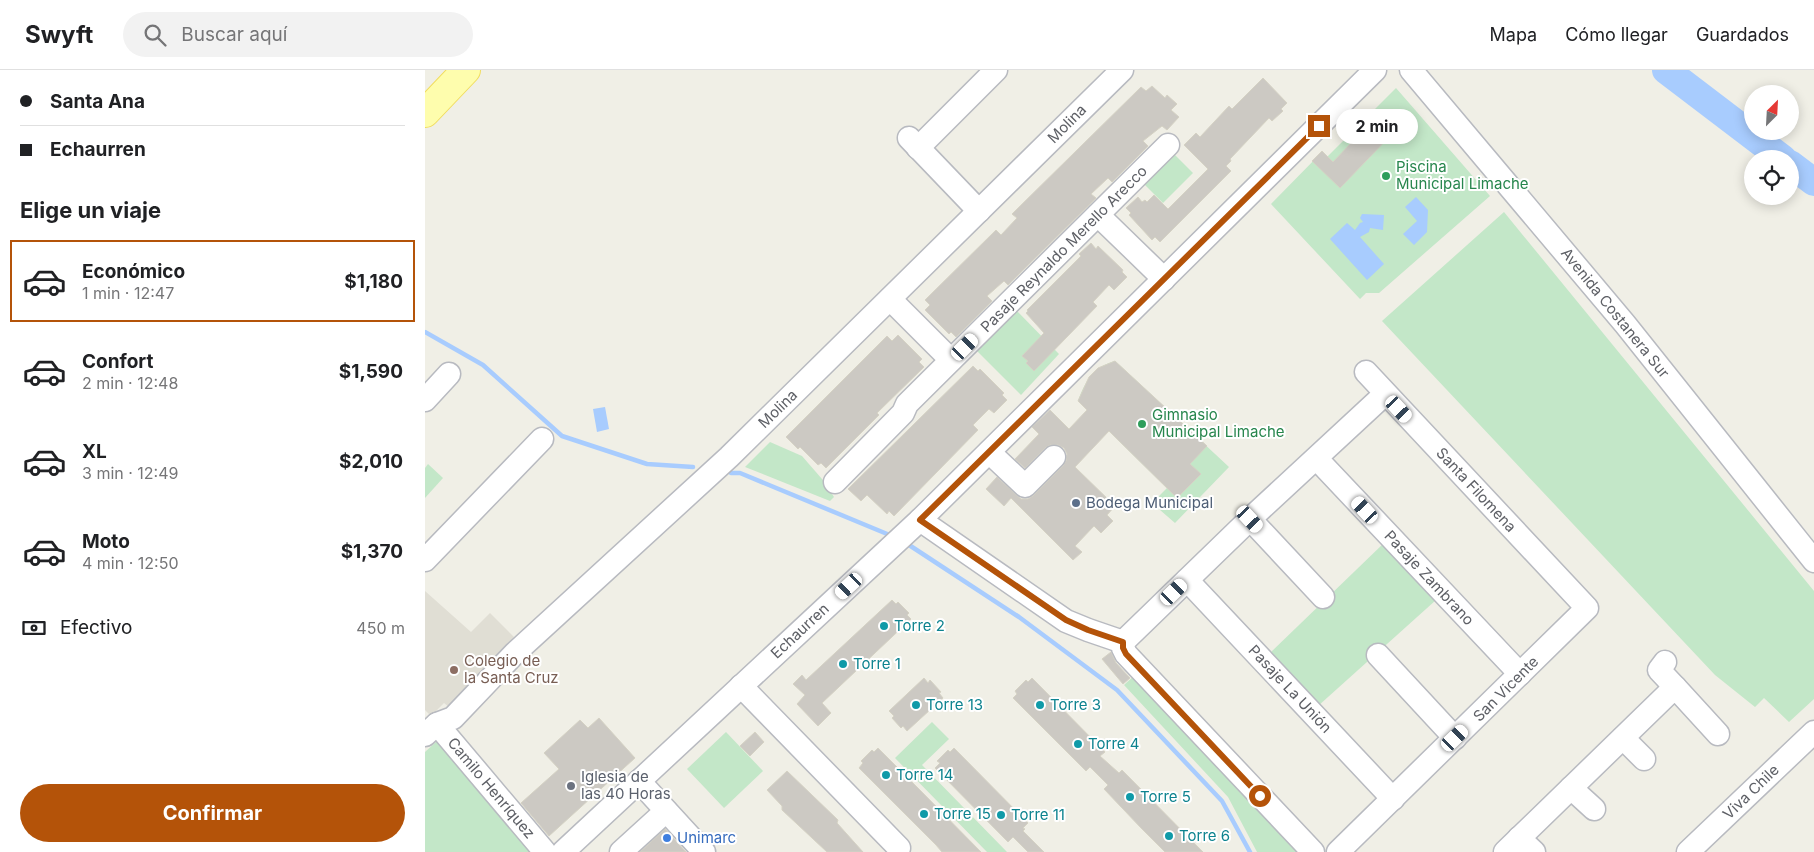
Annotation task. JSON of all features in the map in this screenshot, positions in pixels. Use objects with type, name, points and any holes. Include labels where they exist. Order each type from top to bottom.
[{"type":"main road","points":[[428,110],[457,70]]},
{"type":"main road","points":[[428,110],[466,70]]},
{"type":"street","points":[[979,211],[913,142],[997,70]]},
{"type":"street","name":"Molina","points":[[431,730],[453,718],[515,652],[729,456],[1122,70]]},
{"type":"street","name":"Echaurren","points":[[563,852],[905,534],[1375,70]]},
{"type":"street","name":"Avenida Costanera Sur","points":[[1411,70],[1625,324],[1814,561]]},
{"type":"street","name":"Pasaje Reynaldo Merello Arecco","points":[[835,482],[903,413],[907,404],[1168,145]]},
{"type":"street","points":[[1098,215],[1164,279]]},
{"type":"street","points":[[890,299],[951,360]]},
{"type":"street","name":"Santa Filomena","points":[[1366,372],[1587,608]]},
{"type":"street","points":[[425,400],[449,374]]},
{"type":"street","points":[[1313,852],[1126,654],[1123,642],[1250,519],[1385,394]]},
{"type":"street","points":[[425,560],[542,439]]},
{"type":"street","points":[[989,452],[1025,486],[1054,457]]},
{"type":"street","name":"Pasaje Zambrano","points":[[1317,459],[1520,674]]},
{"type":"street","points":[[1250,519],[1323,597]]},
{"type":"street","points":[[905,534],[1066,620],[1123,642]]},
{"type":"street","name":"Pasaje La Unión","points":[[1187,580],[1393,799]]},
{"type":"street","name":"San Vicente","points":[[1338,852],[1587,608]]},
{"type":"street","points":[[1378,655],[1455,738]]},
{"type":"street","points":[[1665,662],[1659,670],[1718,734]]},
{"type":"street","points":[[741,686],[899,848]]},
{"type":"street","points":[[1519,847],[1571,788],[1675,687]]},
{"type":"street","name":"Camilo Henríquez","points":[[431,730],[545,852]]},
{"type":"street","name":"Viva Chile","points":[[1688,852],[1814,732]]},
{"type":"street","points":[[1623,738],[1644,759]]},
{"type":"street","points":[[639,781],[704,852]]},
{"type":"street","points":[[1571,788],[1594,808]]},
{"type":"street","points":[[621,852],[666,811]]},
{"type":"shaded area","name":"Colegio de la Santa Cruz","points":[[425,591],[471,632],[490,613],[514,637],[449,707],[444,703],[431,716],[425,710]]},
{"type":"green space","name":"Piscina Municipal Limache","points":[[1396,88],[1490,196],[1379,293],[1366,293],[1360,299],[1271,204],[1322,152],[1327,157]]},
{"type":"green space","points":[[1170,150],[1193,173],[1163,203],[1140,180]]},
{"type":"green space","points":[[1504,212],[1814,591],[1814,699],[1789,722],[1764,698],[1755,707],[1715,675],[1382,321]]},
{"type":"green space","points":[[1017,311],[1059,354],[1021,395],[977,351]]},
{"type":"green space","name":"Gimnasio Municipal Limache","points":[[1115,361],[1229,467],[1175,523],[1152,503],[1167,488],[1078,401],[1087,382],[1095,371]]},
{"type":"green space","points":[[770,442],[802,456],[822,479],[834,497],[830,501],[745,467]]},
{"type":"green space","points":[[428,464],[443,478],[425,498],[425,468]]},
{"type":"green space","points":[[1384,543],[1436,600],[1318,706],[1270,653]]},
{"type":"green space","points":[[1136,674],[1304,852],[1257,852],[1228,797],[1124,685]]},
{"type":"green space","points":[[932,722],[949,739],[922,765],[1007,852],[987,852],[895,758]]},
{"type":"green space","points":[[726,732],[763,771],[724,808],[687,769]]},
{"type":"green space","points":[[437,741],[531,852],[425,852],[425,752]]},
{"type":"water","points":[[1416,197],[1428,210],[1427,232],[1414,245],[1403,234],[1417,221],[1405,207]]},
{"type":"water","points":[[1362,214],[1384,215],[1383,230],[1370,228],[1369,232],[1360,237],[1384,264],[1367,280],[1330,239],[1347,223],[1355,230],[1363,222],[1360,218]]},
{"type":"water","points":[[605,407],[609,429],[597,432],[593,409]]},
{"type":"building","points":[[1263,78],[1287,103],[1281,109],[1283,111],[1272,121],[1269,118],[1230,159],[1231,161],[1226,166],[1231,171],[1160,242],[1155,237],[1152,240],[1129,215],[1131,213],[1126,208],[1138,197],[1142,202],[1145,200],[1147,202],[1154,195],[1168,209],[1208,169],[1184,145],[1196,133],[1200,137],[1229,106],[1232,109]]},
{"type":"building","points":[[1152,86],[1165,98],[1167,95],[1177,104],[1171,110],[1179,117],[1167,130],[1162,126],[1143,141],[1148,146],[1112,182],[1108,178],[1091,194],[1096,198],[1008,285],[1004,281],[987,296],[992,301],[956,337],[951,332],[949,334],[925,310],[930,305],[925,300],[996,230],[1001,235],[1017,218],[1012,214],[1141,87],[1146,91]]},
{"type":"building","points":[[1370,123],[1375,127],[1379,123],[1392,134],[1340,188],[1312,161],[1322,151],[1333,162]]},
{"type":"building","points":[[1091,243],[1096,249],[1098,246],[1123,270],[1122,272],[1127,277],[1114,290],[1109,285],[1093,302],[1097,306],[1034,371],[1026,363],[1028,361],[1022,356],[1044,333],[1026,313],[1027,310],[1081,256],[1079,254]]},
{"type":"building","points":[[898,335],[922,359],[919,362],[924,367],[877,413],[879,415],[826,468],[821,463],[818,465],[800,447],[798,449],[786,437],[887,336],[892,341]]},
{"type":"building","points":[[1115,361],[1207,446],[1190,464],[1201,474],[1177,498],[1109,431],[1075,467],[1115,506],[1107,515],[1113,521],[1101,533],[1094,526],[1075,546],[1082,552],[1073,560],[1011,498],[1004,506],[986,489],[997,477],[1021,499],[1028,499],[1034,495],[1063,466],[1067,454],[1064,448],[1058,445],[1050,445],[1025,468],[1015,459],[1039,434],[1032,427],[1050,410],[1069,429],[1087,410],[1078,401],[1089,377],[1098,368]]},
{"type":"building","points":[[973,366],[978,371],[980,369],[1004,393],[1002,395],[1007,400],[994,413],[989,409],[973,425],[978,430],[894,516],[889,511],[887,514],[867,495],[861,501],[848,489]]},
{"type":"building","points":[[892,600],[896,604],[898,602],[909,613],[907,615],[911,619],[822,703],[831,713],[818,726],[797,704],[805,695],[793,684],[802,675],[806,680]]},
{"type":"building","points":[[1111,652],[1116,663],[1130,678],[1123,684],[1102,659]]},
{"type":"building","name":"Torre 13","points":[[924,678],[928,683],[930,680],[941,692],[939,693],[943,698],[907,731],[903,726],[901,728],[892,718],[894,716],[889,711]]},
{"type":"building","points":[[1032,678],[1105,752],[1100,756],[1119,773],[1122,770],[1203,852],[1165,852],[1104,789],[1108,785],[1090,767],[1086,771],[1013,698],[1017,694],[1015,691],[1026,680],[1028,682]]},
{"type":"building","name":"Iglesia de las 40 Horas","points":[[599,718],[635,758],[549,836],[521,803],[559,769],[544,753],[580,720],[588,728]]},
{"type":"building","points":[[755,732],[764,742],[750,756],[740,746]]},
{"type":"building","points":[[878,748],[981,852],[942,852],[859,768],[863,763],[861,761],[872,750],[874,752]]},
{"type":"building","points":[[954,748],[1028,823],[1023,828],[1025,829],[1023,831],[1044,852],[1028,852],[1013,837],[1008,842],[935,768],[940,763],[937,761],[948,750],[950,752]]},
{"type":"building","points":[[787,771],[838,820],[837,823],[863,852],[827,852],[782,810],[782,806],[767,790]]},
{"type":"building","name":"Unimarc","points":[[665,829],[686,852],[640,852]]},
{"type":"waterway","points":[[1666,70],[1771,150]]},
{"type":"waterway","points":[[1799,171],[1814,182]]},
{"type":"waterway","points":[[425,332],[483,365],[562,436],[647,464],[693,467]]},
{"type":"waterway","points":[[731,473],[740,473],[892,536]]},
{"type":"waterway","points":[[906,543],[1019,617],[1117,690],[1222,801],[1250,852]]},
{"type":"place","name":"Piscina Municipal Limache","points":[[1386,176]]},
{"type":"place","name":"Gimnasio Municipal Limache","points":[[1142,424]]},
{"type":"place","name":"Bodega Municipal","points":[[1076,503]]},
{"type":"place","name":"Torre 2","points":[[884,626]]},
{"type":"place","name":"Torre 1","points":[[843,664]]},
{"type":"place","name":"Colegio de la Santa Cruz","points":[[454,670]]},
{"type":"place","name":"Torre 13","points":[[916,705]]},
{"type":"place","name":"Torre 3","points":[[1040,705]]},
{"type":"place","name":"Torre 4","points":[[1078,744]]},
{"type":"place","name":"Torre 14","points":[[886,775]]},
{"type":"place","name":"Iglesia de las 40 Horas","points":[[571,786]]},
{"type":"place","name":"Torre 5","points":[[1130,797]]},
{"type":"place","name":"Torre 15","points":[[924,814]]},
{"type":"place","name":"Torre 11","points":[[1001,815]]},
{"type":"place","name":"Torre 6","points":[[1169,836]]},
{"type":"place","name":"Unimarc","points":[[667,838]]},
{"type":"route","points":[[1260,796],[1126,654],[1123,642],[1074,625],[920,520],[1319,126]]}]
